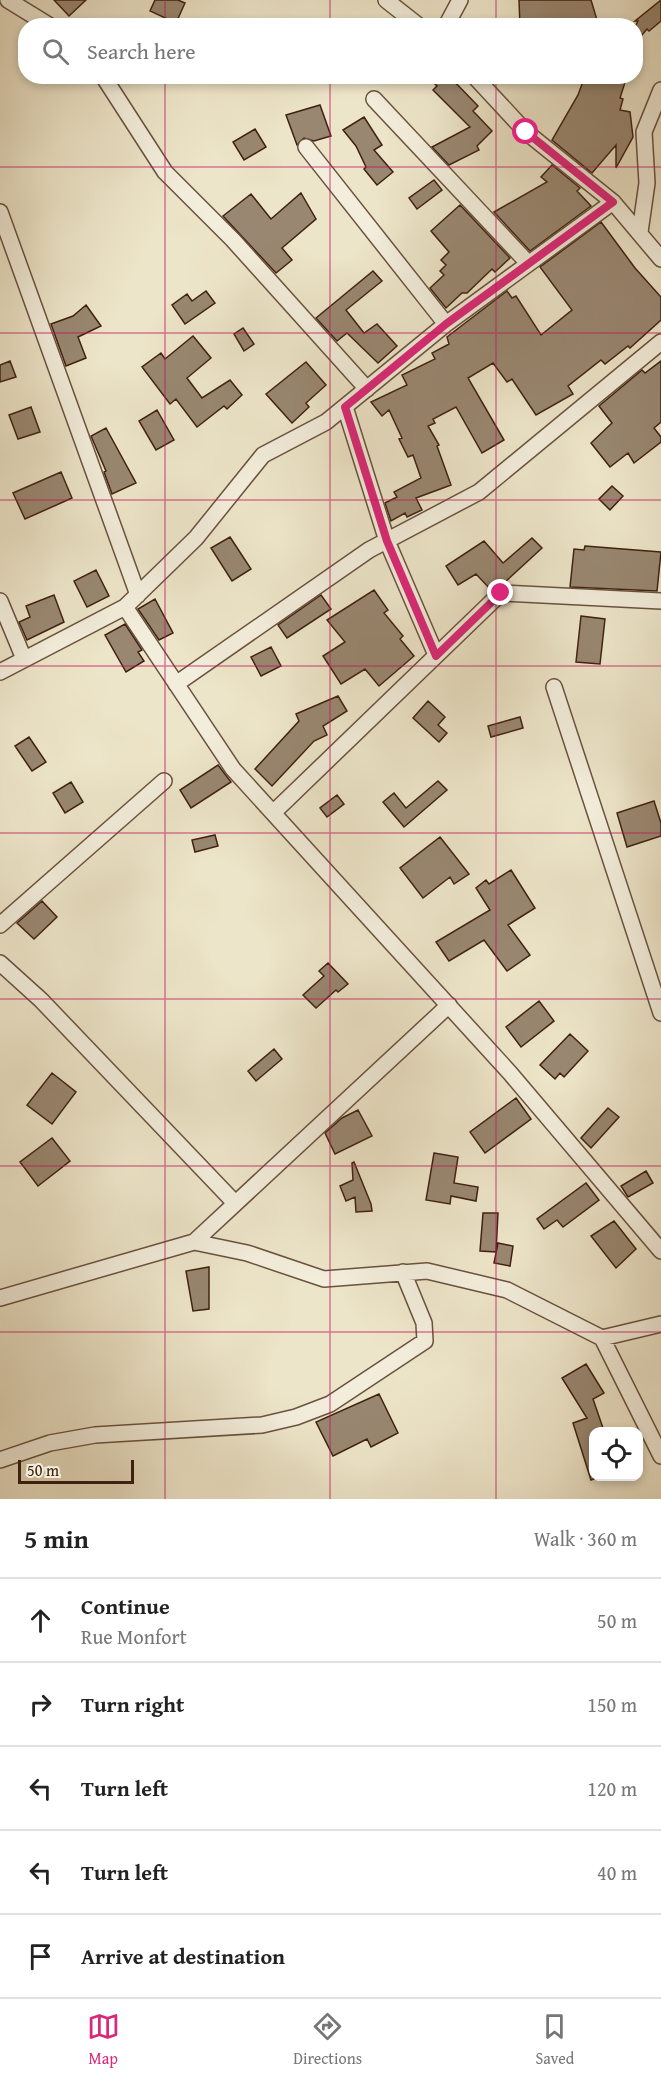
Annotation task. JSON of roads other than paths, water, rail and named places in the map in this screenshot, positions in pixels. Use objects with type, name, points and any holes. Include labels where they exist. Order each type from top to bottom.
[{"type":"street","points":[[8,0],[37,18]]},
{"type":"street","points":[[450,18],[460,0]]},
{"type":"street","points":[[391,2],[410,18]]},
{"type":"street","points":[[108,84],[165,172],[233,240],[367,389]]},
{"type":"street","points":[[481,84],[526,132],[613,202],[661,259]]},
{"type":"street","points":[[640,232],[647,183],[644,132],[661,90]]},
{"type":"street","points":[[374,99],[528,263]]},
{"type":"street","points":[[306,147],[446,324]]},
{"type":"street","points":[[0,672],[125,608],[196,538],[263,455],[326,422],[446,324],[613,202]]},
{"type":"street","points":[[0,212],[138,595]]},
{"type":"street","points":[[176,684],[293,601],[387,541],[479,492],[567,417],[661,342]]},
{"type":"street","points":[[345,407],[387,541],[436,656]]},
{"type":"street","points":[[274,812],[501,593],[661,601]]},
{"type":"street","points":[[0,602],[24,659]]},
{"type":"street","points":[[125,608],[233,769],[448,1005],[661,1251]]},
{"type":"street","points":[[554,687],[661,1013]]},
{"type":"street","points":[[0,925],[164,781]]},
{"type":"street","points":[[0,963],[41,1000],[235,1203]]},
{"type":"street","points":[[0,1298],[194,1242],[448,1005]]},
{"type":"street","points":[[194,1242],[247,1253],[324,1279],[427,1270],[507,1290],[602,1338],[661,1456]]},
{"type":"street","points":[[0,1460],[50,1443],[95,1435],[261,1425],[296,1417],[330,1404],[425,1341],[424,1323],[403,1272]]},
{"type":"street","points":[[602,1338],[661,1324]]}]
